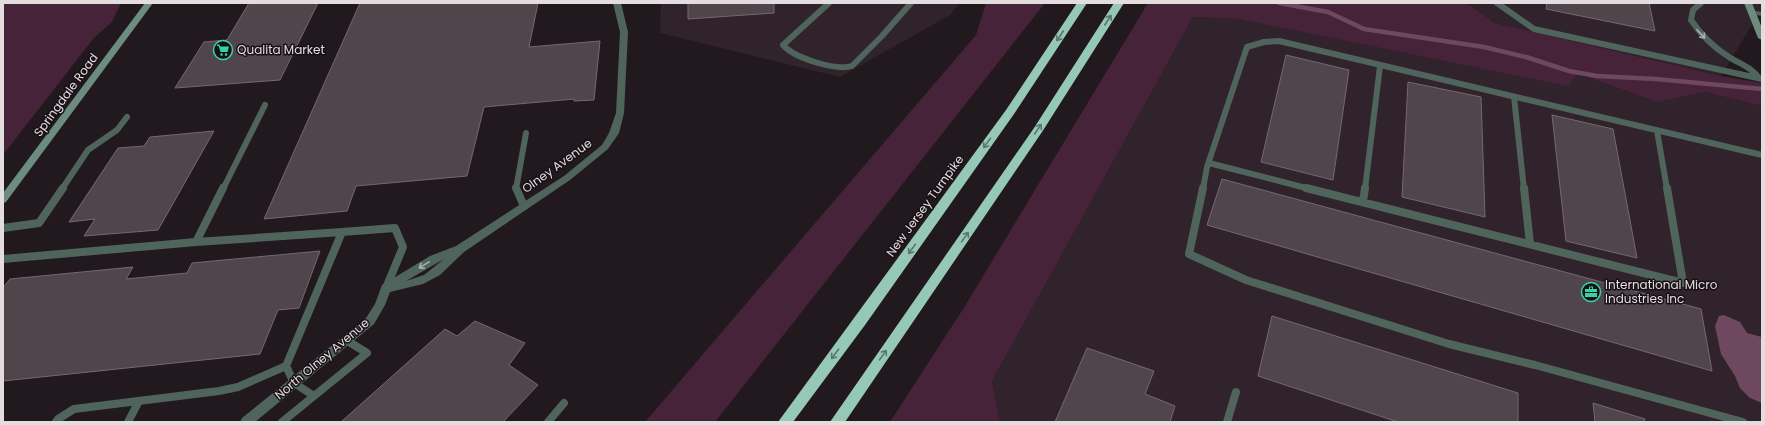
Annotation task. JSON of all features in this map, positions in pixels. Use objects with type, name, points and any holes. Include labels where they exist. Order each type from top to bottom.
[{"type":"highway","name":"New Jersey Turnpike","points":[[785,422],[860,321],[1010,112],[1082,3]]},
{"type":"highway","points":[[837,422],[1038,130],[1119,3]]},
{"type":"main road","name":"Springdale Road","points":[[3,200],[149,3]]},
{"type":"main road","points":[[1748,6],[1762,38]]},
{"type":"street","name":"Olney Avenue","points":[[386,288],[434,259],[460,249],[567,178],[605,147],[614,133],[620,113],[624,32],[617,3]]},
{"type":"street","points":[[1748,6],[1762,14]]},
{"type":"street","name":"North Olney Avenue","points":[[246,422],[370,321],[376,313],[386,288]]},
{"type":"lane","points":[[829,3],[783,45],[788,51],[837,68],[849,68],[882,36],[911,3]]},
{"type":"lane","points":[[1497,3],[1534,29],[1760,78]]},
{"type":"lane","points":[[1701,3],[1693,10],[1691,20],[1699,33],[1714,47],[1734,60],[1752,68],[1760,78]]},
{"type":"lane","points":[[1743,422],[1535,365],[1449,344],[1246,280],[1189,254],[1209,163],[1247,47],[1264,42],[1279,41],[1762,155]]},
{"type":"lane","points":[[1363,202],[1380,66]]},
{"type":"lane","points":[[1514,97],[1530,244]]},
{"type":"lane","points":[[196,242],[265,105]]},
{"type":"lane","points":[[3,228],[32,225],[39,222],[88,150],[117,130],[127,117]]},
{"type":"lane","points":[[1209,163],[1683,283],[1657,131]]},
{"type":"lane","points":[[524,206],[516,189],[526,133]]},
{"type":"lane","points":[[3,259],[196,242],[395,228],[403,247],[386,288]]},
{"type":"lane","points":[[56,422],[58,419],[74,409],[219,391],[238,387],[286,366],[342,232]]},
{"type":"lane","points":[[282,422],[367,352],[346,340]]},
{"type":"lane","points":[[286,366],[294,383],[314,396]]},
{"type":"lane","points":[[1227,422],[1236,392]]},
{"type":"lane","points":[[128,422],[139,401]]},
{"type":"lane","points":[[548,422],[564,403]]},
{"type":"shaded area","points":[[3,3],[121,3],[112,22],[93,39],[3,155]]},
{"type":"shaded area","points":[[661,3],[959,3],[950,15],[840,77],[660,33]]},
{"type":"shaded area","points":[[986,3],[1045,3],[715,422],[645,422],[976,35]]},
{"type":"shaded area","points":[[1148,3],[1467,3],[1495,23],[1721,76],[1762,83],[1762,106],[1705,92],[1658,102],[1578,74],[1568,86],[1239,19],[1193,17],[992,381],[1000,422],[890,422],[965,306]]},
{"type":"shaded area","points":[[1467,3],[1762,3],[1762,14],[1759,13],[1721,76],[1495,23]]},
{"type":"shaded area","points":[[1193,17],[1239,19],[1578,74],[1658,102],[1705,92],[1762,106],[1762,422],[1000,422],[992,381]]},
{"type":"shaded area","points":[[1724,315],[1740,322],[1747,333],[1762,337],[1762,403],[1750,398],[1740,388],[1735,376],[1721,354],[1715,326],[1719,316]]},
{"type":"building","points":[[249,3],[318,3],[280,80],[175,88],[204,42],[227,40]]},
{"type":"building","points":[[360,3],[538,3],[529,47],[600,41],[594,100],[574,101],[574,99],[484,107],[467,176],[356,186],[347,211],[264,219]]},
{"type":"building","points":[[688,3],[774,3],[774,13],[688,19]]},
{"type":"building","points":[[1547,3],[1649,3],[1655,31],[1546,9]]},
{"type":"building","points":[[1286,55],[1349,70],[1333,180],[1261,162]]},
{"type":"building","points":[[1408,82],[1481,97],[1485,217],[1402,197]]},
{"type":"building","points":[[1552,115],[1613,129],[1637,258],[1566,241]]},
{"type":"building","points":[[214,131],[158,230],[84,236],[95,219],[69,222],[118,148],[144,146],[150,137]]},
{"type":"building","points":[[1222,179],[1701,309],[1712,371],[1207,225]]},
{"type":"building","points":[[320,251],[299,308],[278,310],[260,354],[3,381],[3,288],[10,279],[133,267],[126,279],[187,273],[192,263]]},
{"type":"building","points":[[1272,316],[1518,393],[1518,422],[1398,422],[1258,376]]},
{"type":"building","points":[[475,321],[525,343],[509,365],[538,385],[503,422],[341,422],[445,329],[457,336]]},
{"type":"building","points":[[1087,348],[1154,371],[1145,394],[1175,406],[1170,422],[1055,422]]},
{"type":"building","points":[[1593,403],[1645,419],[1644,422],[1595,422]]},
{"type":"waterway","points":[[1279,3],[1328,12],[1364,29],[1484,47],[1526,57],[1569,71],[1597,76],[1656,79],[1762,89]]},
{"type":"place","name":"Qualita Market","points":[[223,50]]},
{"type":"place","name":"International Micro Industries Inc","points":[[1591,292]]}]
